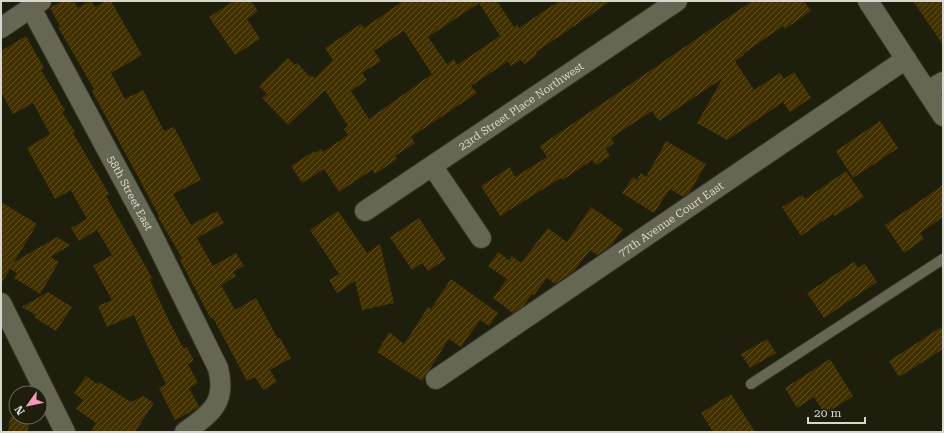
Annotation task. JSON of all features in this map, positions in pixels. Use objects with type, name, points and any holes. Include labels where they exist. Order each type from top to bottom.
[{"type":"street","name":"23rd Street Place Northwest","points":[[365,212],[434,167],[677,1]]},
{"type":"street","points":[[868,1],[906,59],[935,86],[943,116]]},
{"type":"street","points":[[1,28],[36,4]]},
{"type":"street","name":"58th Street East","points":[[36,4],[194,317],[218,368],[222,381],[222,391],[217,402],[206,416],[185,432]]},
{"type":"street","name":"77th Avenue Court East","points":[[436,379],[906,59]]},
{"type":"street","points":[[434,167],[481,238]]},
{"type":"street","points":[[1,303],[65,432]]},
{"type":"lane","points":[[751,384],[943,259]]},
{"type":"building","points":[[62,1],[74,1],[78,8],[91,1],[95,7],[106,1],[111,1],[142,55],[111,73],[125,99],[143,90],[164,131],[174,127],[201,180],[173,194],[191,225],[217,211],[224,223],[197,238],[213,266],[236,253],[244,266],[233,272],[236,276],[221,285],[235,310],[256,298],[278,339],[280,338],[291,358],[270,370],[277,382],[263,390],[255,377],[247,381],[213,318],[211,319],[180,260],[182,258],[158,217],[159,216],[92,91],[94,89],[58,27],[60,26],[50,8]]},
{"type":"building","points":[[234,1],[251,1],[258,11],[247,19],[260,39],[235,55],[209,17]]},
{"type":"building","points":[[403,1],[497,1],[514,27],[517,25],[519,28],[559,1],[611,1],[536,52],[537,55],[524,64],[521,60],[511,66],[508,61],[471,86],[477,93],[411,137],[415,143],[395,156],[397,159],[375,174],[372,170],[339,192],[324,169],[302,183],[291,166],[314,151],[315,153],[321,149],[323,152],[348,135],[344,129],[348,126],[325,90],[288,125],[262,98],[267,94],[259,86],[288,58],[295,65],[297,63],[310,77],[311,75],[315,78],[333,60],[325,48],[361,24],[364,28]],"holes":[[[479,3],[500,36],[457,65],[454,59],[447,64],[428,37]],[[404,31],[432,74],[369,119],[351,91],[367,80],[362,73],[381,61],[374,51]]]},
{"type":"building","points":[[752,1],[804,1],[811,11],[785,29],[783,26],[735,61],[754,90],[780,73],[784,79],[794,72],[811,98],[790,112],[783,102],[727,140],[697,123],[723,78],[659,121],[652,111],[611,138],[614,143],[606,149],[610,156],[596,165],[592,160],[563,180],[561,178],[500,216],[481,186],[510,167],[515,177],[547,157],[540,146]]},
{"type":"building","points":[[913,1],[943,1],[943,45]]},
{"type":"building","points":[[26,36],[44,68],[41,70],[65,110],[62,112],[75,132],[73,133],[109,194],[106,196],[152,278],[150,280],[170,323],[184,349],[187,347],[194,361],[188,364],[198,383],[189,388],[199,407],[175,420],[159,388],[166,384],[134,315],[107,327],[98,306],[112,300],[93,266],[112,255],[97,230],[79,241],[71,228],[87,219],[71,190],[55,199],[27,148],[50,134],[33,103],[13,114],[1,92],[1,51]]},
{"type":"building","points":[[880,121],[898,148],[853,178],[836,151]]},
{"type":"building","points":[[666,141],[706,164],[689,193],[683,197],[670,189],[654,213],[622,193],[633,177],[637,180],[641,173],[646,177]]},
{"type":"building","points":[[846,171],[864,197],[835,216],[833,214],[801,236],[782,207],[802,195],[805,199]]},
{"type":"building","points":[[943,185],[943,217],[920,233],[924,239],[904,253],[885,225]]},
{"type":"building","points":[[1,202],[37,224],[14,262],[57,237],[70,245],[51,257],[59,262],[40,294],[14,278],[17,273],[10,269],[1,284]]},
{"type":"building","points":[[591,207],[623,229],[611,246],[597,255],[590,250],[574,271],[555,284],[547,278],[534,295],[532,294],[523,306],[513,313],[493,298],[507,279],[488,266],[498,252],[509,260],[512,256],[521,263],[548,228],[567,242]]},
{"type":"building","points":[[338,211],[367,253],[380,244],[394,303],[362,310],[355,281],[337,293],[329,280],[339,274],[310,230]]},
{"type":"building","points":[[419,218],[446,259],[428,271],[422,263],[412,270],[390,237]]},
{"type":"building","points":[[854,262],[858,268],[865,264],[877,282],[824,318],[807,293]]},
{"type":"building","points":[[451,279],[498,313],[489,326],[480,320],[461,347],[449,339],[422,381],[377,352],[389,332],[404,344],[428,307],[431,309]]},
{"type":"building","points":[[48,292],[72,307],[56,331],[34,317],[36,315],[22,307]]},
{"type":"building","points":[[943,326],[943,349],[899,377],[889,361]]},
{"type":"building","points":[[767,339],[776,353],[750,368],[741,354]]},
{"type":"building","points":[[830,359],[853,396],[825,414],[814,397],[797,408],[785,388]]},
{"type":"building","points":[[86,376],[97,384],[99,382],[131,402],[143,396],[154,403],[135,432],[91,432],[96,423],[76,409],[83,400],[74,393]]},
{"type":"building","points":[[731,394],[755,432],[713,432],[701,413]]},
{"type":"building","points":[[9,425],[28,425],[28,432],[8,432]]}]
